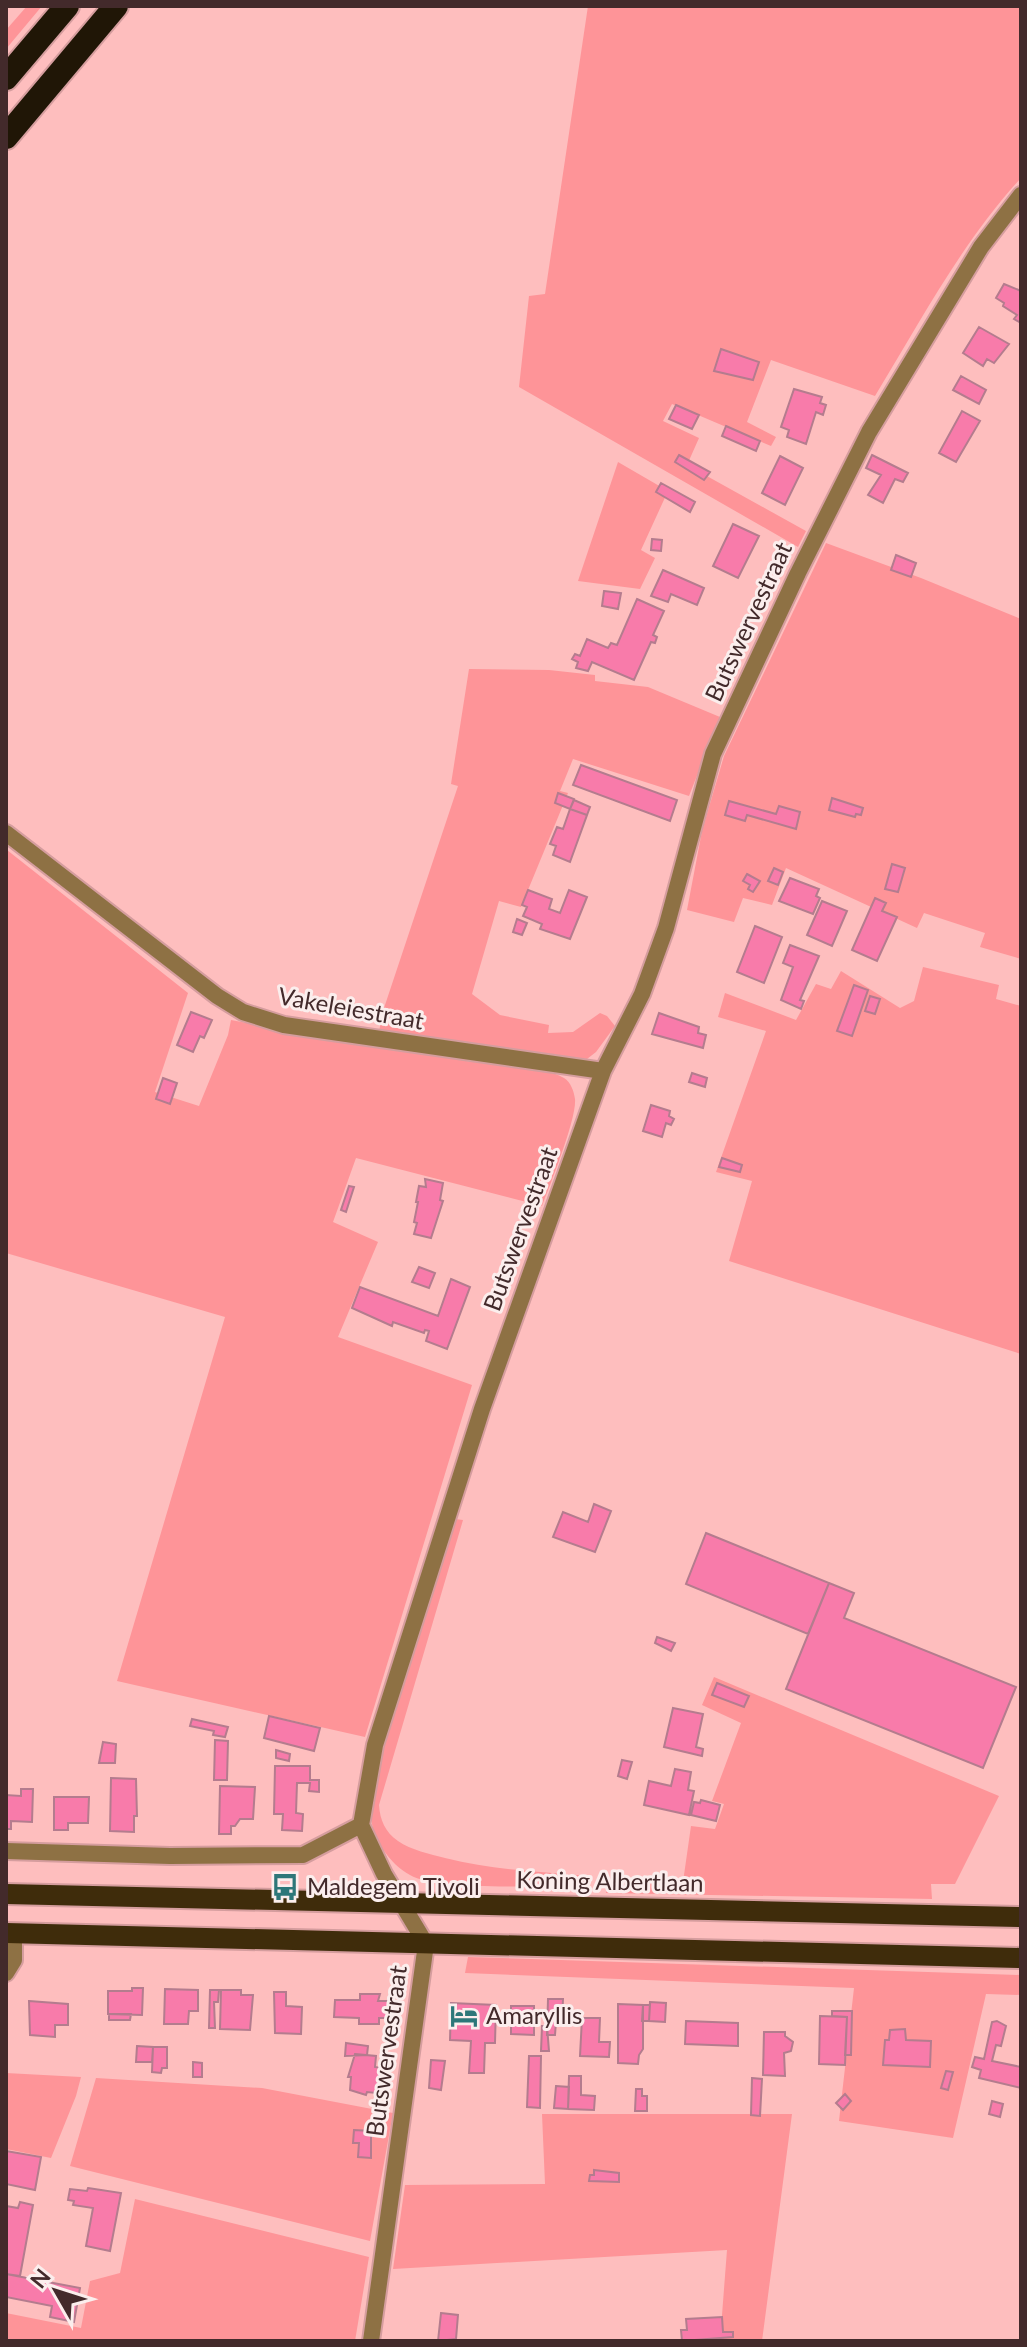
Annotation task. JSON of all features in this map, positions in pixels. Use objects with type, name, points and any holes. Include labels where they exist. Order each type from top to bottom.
[{"type":"highway","points":[[6,78],[67,6]]},
{"type":"highway","points":[[6,137],[116,6]]},
{"type":"main road","name":"Koning Albertlaan","points":[[6,1894],[1021,1917]]},
{"type":"main road","points":[[10,1933],[1021,1958]]},
{"type":"street","name":"Butswervestraat","points":[[371,2341],[426,1944],[384,1874],[361,1825],[375,1745],[472,1438],[603,1071],[642,994],[666,928],[713,754],[869,432],[981,247],[1021,195]]},
{"type":"street","name":"Vakeleiestraat","points":[[6,833],[217,996],[243,1012],[284,1025],[329,1033],[603,1071]]},
{"type":"street","points":[[6,1851],[170,1856],[303,1855],[361,1825]]},
{"type":"street","points":[[6,1973],[14,1960],[10,1933]]},
{"type":"shaded area","points":[[27,6],[42,6],[6,49],[6,30]]},
{"type":"shaded area","points":[[588,6],[1021,6],[1021,178],[961,256],[875,396],[771,360],[747,422],[776,437],[771,446],[672,404],[663,421],[699,438],[687,465],[806,531],[798,547],[519,387],[529,296],[545,294]]},
{"type":"shaded area","points":[[618,462],[668,491],[641,550],[655,558],[640,589],[578,581]]},
{"type":"shaded area","points":[[826,543],[1021,619],[1021,959],[980,947],[985,933],[924,913],[917,928],[786,868],[772,905],[743,898],[734,922],[687,910],[702,831],[724,756]]},
{"type":"shaded area","points":[[469,669],[549,670],[595,675],[595,681],[648,687],[720,717],[689,796],[573,759],[560,791],[568,793],[521,907],[499,901],[472,994],[500,1015],[549,1025],[548,1033],[573,1032],[600,1013],[615,1026],[587,1059],[470,1044],[466,1061],[545,1071],[564,1078],[572,1087],[575,1099],[572,1121],[542,1206],[356,1158],[333,1222],[378,1242],[338,1337],[472,1385],[365,1737],[117,1681],[225,1317],[6,1253],[6,853],[7,850],[188,993],[155,1092],[199,1106],[228,1035],[231,1020],[376,1047],[383,1011],[458,786],[451,784]]},
{"type":"shaded area","points":[[923,967],[999,985],[996,999],[1021,1006],[1021,1354],[729,1261],[752,1181],[716,1172],[766,1031],[718,1017],[725,993],[796,1020],[816,984],[831,989],[841,971],[900,1008],[914,1001]]},
{"type":"shaded area","points":[[455,1519],[463,1520],[379,1805],[382,1821],[393,1837],[421,1851],[481,1865],[591,1876],[590,1885],[469,1886],[424,1880],[410,1875],[396,1864],[383,1850],[372,1825],[374,1784],[382,1750]]},
{"type":"shaded area","points":[[714,1677],[999,1796],[955,1884],[931,1884],[932,1899],[606,1893],[607,1884],[683,1882],[691,1826],[715,1829],[724,1804],[712,1801],[741,1723],[702,1705]]},
{"type":"shaded area","points":[[468,1957],[1021,1975],[1021,1995],[986,1994],[953,2138],[839,2121],[854,1988],[465,1973]]},
{"type":"shaded area","points":[[6,2073],[81,2077],[51,2158],[6,2149]]},
{"type":"shaded area","points":[[96,2078],[262,2088],[393,2113],[370,2241],[70,2166]]},
{"type":"shaded area","points":[[542,2114],[792,2114],[762,2341],[720,2341],[727,2250],[393,2269],[405,2185],[545,2184]]},
{"type":"shaded area","points":[[135,2199],[369,2257],[355,2341],[6,2341],[6,2313],[81,2328],[90,2281],[120,2273]]},
{"type":"building","points":[[1004,284],[1021,291],[1021,323],[1014,319],[1017,315],[996,298]]},
{"type":"building","points":[[979,327],[1009,344],[994,363],[987,359],[983,366],[963,353]]},
{"type":"building","points":[[721,349],[759,362],[753,380],[714,371]]},
{"type":"building","points":[[961,376],[986,390],[979,404],[953,390]]},
{"type":"building","points":[[794,389],[822,397],[820,403],[826,405],[823,415],[816,412],[806,444],[787,437],[789,430],[781,427]]},
{"type":"building","points":[[676,405],[699,415],[692,429],[669,419]]},
{"type":"building","points":[[962,411],[980,421],[956,462],[939,453]]},
{"type":"building","points":[[726,426],[760,441],[756,451],[722,436]]},
{"type":"building","points":[[679,455],[710,472],[704,480],[675,462]]},
{"type":"building","points":[[872,455],[908,473],[903,482],[895,479],[883,503],[868,495],[881,475],[866,468]]},
{"type":"building","points":[[780,456],[803,468],[785,505],[762,493]]},
{"type":"building","points":[[661,483],[695,502],[690,512],[656,492]]},
{"type":"building","points":[[733,524],[759,536],[738,578],[713,566]]},
{"type":"building","points":[[652,539],[662,540],[661,551],[651,550]]},
{"type":"building","points":[[896,555],[916,563],[911,577],[891,570]]},
{"type":"building","points":[[663,570],[704,588],[697,605],[671,594],[668,602],[651,596]]},
{"type":"building","points":[[604,591],[621,593],[618,609],[602,606]]},
{"type":"building","points":[[637,599],[664,611],[653,635],[657,637],[655,643],[651,642],[634,680],[592,662],[588,671],[576,668],[578,662],[572,659],[575,654],[580,656],[587,639],[608,648],[611,643],[617,645]]},
{"type":"building","points":[[581,765],[677,800],[670,821],[573,785]]},
{"type":"building","points":[[558,793],[574,799],[570,809],[555,803]]},
{"type":"building","points":[[832,798],[863,808],[861,815],[856,814],[855,817],[829,810]]},
{"type":"building","points":[[574,800],[590,807],[587,815],[570,809]]},
{"type":"building","points":[[729,801],[776,814],[779,806],[800,812],[796,829],[747,815],[745,821],[725,815]]},
{"type":"building","points":[[570,809],[587,815],[570,862],[553,855],[556,846],[550,844],[557,827],[563,829]]},
{"type":"building","points":[[892,864],[905,868],[898,892],[885,889]]},
{"type":"building","points":[[774,868],[783,872],[778,885],[768,881]]},
{"type":"building","points":[[747,874],[760,881],[753,892],[748,889],[750,885],[743,881]]},
{"type":"building","points":[[790,878],[819,889],[816,896],[820,898],[813,914],[779,901]]},
{"type":"building","points":[[528,890],[552,899],[549,909],[560,913],[569,890],[587,897],[570,939],[540,929],[542,924],[523,916],[527,907],[522,905]]},
{"type":"building","points":[[875,898],[886,903],[882,911],[897,917],[877,961],[852,950]]},
{"type":"building","points":[[822,901],[847,911],[832,946],[807,935]]},
{"type":"building","points":[[517,919],[527,923],[522,935],[513,932]]},
{"type":"building","points":[[755,926],[782,937],[764,983],[737,972]]},
{"type":"building","points":[[790,945],[819,956],[800,1000],[804,1001],[801,1009],[781,1000],[793,967],[783,963]]},
{"type":"building","points":[[854,985],[868,990],[852,1036],[837,1031]]},
{"type":"building","points":[[870,996],[880,999],[875,1014],[865,1011]]},
{"type":"building","points":[[191,1012],[212,1020],[193,1052],[177,1045]]},
{"type":"building","points":[[659,1013],[699,1027],[698,1033],[706,1035],[703,1048],[652,1034]]},
{"type":"building","points":[[692,1073],[707,1078],[705,1087],[689,1082]]},
{"type":"building","points":[[163,1078],[177,1083],[170,1104],[156,1099]]},
{"type":"building","points":[[651,1105],[670,1111],[669,1116],[674,1119],[671,1125],[666,1123],[662,1137],[643,1131]]},
{"type":"building","points":[[722,1158],[742,1165],[740,1172],[719,1167]]},
{"type":"building","points":[[425,1179],[443,1183],[440,1200],[443,1201],[431,1238],[414,1234],[419,1186],[426,1187]]},
{"type":"building","points":[[349,1186],[354,1187],[346,1212],[341,1210]]},
{"type":"building","points":[[419,1267],[435,1273],[429,1288],[412,1282]]},
{"type":"building","points":[[451,1279],[470,1287],[447,1349],[426,1341],[429,1331],[425,1330],[424,1333],[393,1322],[392,1326],[352,1308],[360,1287],[438,1316]]},
{"type":"building","points":[[594,1504],[611,1511],[595,1552],[553,1537],[563,1512],[588,1522]]},
{"type":"building","points":[[706,1533],[829,1583],[808,1634],[686,1584]]},
{"type":"building","points":[[829,1583],[854,1593],[844,1618],[1016,1687],[983,1768],[786,1689]]},
{"type":"building","points":[[657,1637],[675,1643],[671,1651],[655,1643]]},
{"type":"building","points":[[717,1683],[749,1696],[744,1707],[712,1695]]},
{"type":"building","points":[[673,1708],[703,1714],[696,1747],[703,1749],[702,1756],[664,1747]]},
{"type":"building","points":[[269,1716],[320,1728],[314,1751],[264,1738]]},
{"type":"building","points":[[192,1719],[228,1727],[225,1737],[213,1735],[214,1731],[190,1726]]},
{"type":"building","points":[[215,1740],[228,1741],[227,1780],[214,1780]]},
{"type":"building","points":[[103,1742],[116,1744],[115,1763],[99,1763]]},
{"type":"building","points":[[276,1750],[290,1754],[289,1761],[276,1758]]},
{"type":"building","points":[[622,1760],[632,1762],[627,1779],[618,1776]]},
{"type":"building","points":[[275,1766],[310,1766],[310,1780],[319,1780],[319,1792],[309,1791],[310,1783],[297,1783],[296,1813],[303,1814],[302,1831],[282,1830],[283,1814],[274,1814]]},
{"type":"building","points":[[675,1769],[691,1772],[688,1790],[694,1791],[689,1815],[644,1805],[649,1781],[671,1786]]},
{"type":"building","points":[[111,1778],[136,1779],[134,1832],[110,1831]]},
{"type":"building","points":[[220,1786],[255,1787],[253,1819],[240,1819],[235,1826],[231,1826],[231,1834],[219,1834]]},
{"type":"building","points":[[21,1789],[33,1789],[32,1822],[11,1821],[11,1829],[6,1829],[6,1795],[21,1796]]},
{"type":"building","points":[[54,1797],[89,1797],[88,1823],[68,1823],[68,1830],[54,1830]]},
{"type":"building","points":[[701,1800],[720,1805],[716,1821],[691,1815],[694,1802],[700,1803]]},
{"type":"building","points":[[132,1988],[143,1988],[142,2015],[108,2014],[108,1991],[132,1991]]},
{"type":"building","points":[[165,1989],[198,1990],[198,2011],[189,2011],[188,2024],[164,2024]]},
{"type":"building","points":[[210,1990],[219,1990],[218,2002],[214,2002],[215,2028],[209,2028]]},
{"type":"building","points":[[221,1990],[241,1990],[241,1995],[253,1995],[250,2030],[220,2029]]},
{"type":"building","points":[[274,1992],[286,1992],[286,2006],[302,2007],[301,2034],[275,2033]]},
{"type":"building","points":[[360,1994],[380,1994],[378,2001],[388,2001],[388,2018],[379,2018],[379,2024],[359,2024],[359,2018],[334,2017],[335,2000],[360,2000]]},
{"type":"building","points":[[548,1999],[563,1999],[562,2023],[556,2022],[555,2035],[547,2035]]},
{"type":"building","points":[[29,2001],[68,2004],[68,2025],[55,2025],[55,2037],[30,2035]]},
{"type":"building","points":[[650,2002],[666,2003],[665,2022],[649,2021]]},
{"type":"building","points":[[451,2003],[496,2005],[495,2043],[485,2043],[484,2073],[469,2073],[471,2041],[450,2040]]},
{"type":"building","points":[[618,2004],[643,2005],[643,2049],[638,2064],[618,2063]]},
{"type":"building","points":[[643,2005],[650,2005],[649,2021],[642,2021]]},
{"type":"building","points":[[511,2006],[534,2006],[534,2035],[511,2034]]},
{"type":"building","points":[[832,2011],[852,2011],[851,2055],[845,2055],[847,2017],[832,2016]]},
{"type":"building","points":[[109,2014],[131,2014],[130,2020],[109,2020]]},
{"type":"building","points":[[820,2016],[847,2017],[845,2065],[819,2064]]},
{"type":"building","points":[[582,2018],[600,2018],[599,2042],[610,2042],[609,2057],[580,2056]]},
{"type":"building","points":[[686,2021],[738,2023],[738,2046],[685,2044]]},
{"type":"building","points":[[992,2022],[1006,2026],[1001,2046],[996,2045],[992,2061],[1021,2067],[1021,2088],[979,2078],[981,2070],[972,2067],[975,2057],[984,2059]]},
{"type":"building","points":[[542,2026],[547,2026],[549,2051],[541,2051]]},
{"type":"building","points":[[905,2029],[906,2040],[931,2041],[930,2067],[883,2065],[885,2040],[889,2040],[890,2030]]},
{"type":"building","points":[[764,2032],[785,2032],[785,2036],[793,2042],[791,2051],[784,2053],[785,2076],[763,2075]]},
{"type":"building","points":[[346,2043],[368,2046],[367,2055],[345,2056]]},
{"type":"building","points":[[137,2046],[153,2047],[152,2062],[136,2062]]},
{"type":"building","points":[[153,2047],[167,2047],[167,2068],[162,2068],[161,2073],[152,2072]]},
{"type":"building","points":[[355,2054],[376,2056],[375,2067],[381,2068],[376,2093],[367,2092],[366,2095],[350,2090],[351,2077],[348,2077]]},
{"type":"building","points":[[529,2056],[541,2056],[540,2108],[527,2107]]},
{"type":"building","points":[[431,2060],[445,2061],[441,2090],[429,2088]]},
{"type":"building","points":[[193,2062],[202,2063],[202,2077],[193,2077]]},
{"type":"building","points":[[946,2071],[953,2072],[948,2090],[941,2088]]},
{"type":"building","points":[[569,2076],[581,2076],[581,2095],[595,2096],[594,2110],[568,2109]]},
{"type":"building","points":[[752,2078],[762,2079],[760,2116],[751,2115]]},
{"type":"building","points":[[556,2086],[569,2087],[568,2109],[554,2108]]},
{"type":"building","points":[[636,2089],[642,2089],[642,2096],[647,2096],[647,2111],[635,2111]]},
{"type":"building","points":[[845,2094],[851,2101],[843,2110],[836,2103]]},
{"type":"building","points":[[992,2101],[1003,2104],[1000,2117],[989,2114]]},
{"type":"building","points":[[354,2130],[371,2131],[371,2158],[358,2157],[359,2143],[353,2143]]},
{"type":"building","points":[[6,2151],[41,2157],[35,2190],[6,2184]]},
{"type":"building","points":[[594,2170],[619,2173],[619,2182],[589,2181]]},
{"type":"building","points":[[88,2188],[121,2193],[110,2251],[86,2246],[93,2208],[73,2205],[74,2201],[68,2200],[70,2189],[87,2191]]},
{"type":"building","points":[[20,2202],[33,2205],[20,2276],[6,2274],[6,2206],[18,2208]]},
{"type":"building","points":[[6,2274],[80,2288],[74,2322],[50,2317],[52,2306],[6,2297]]},
{"type":"building","points":[[441,2313],[458,2315],[456,2339],[438,2341]]},
{"type":"building","points":[[722,2317],[723,2332],[733,2332],[733,2337],[682,2341],[681,2330],[687,2330],[686,2319]]},
{"type":"place","name":"Maldegem Tivoli","points":[[285,1887]]},
{"type":"place","name":"Amaryllis","points":[[464,2016]]}]
